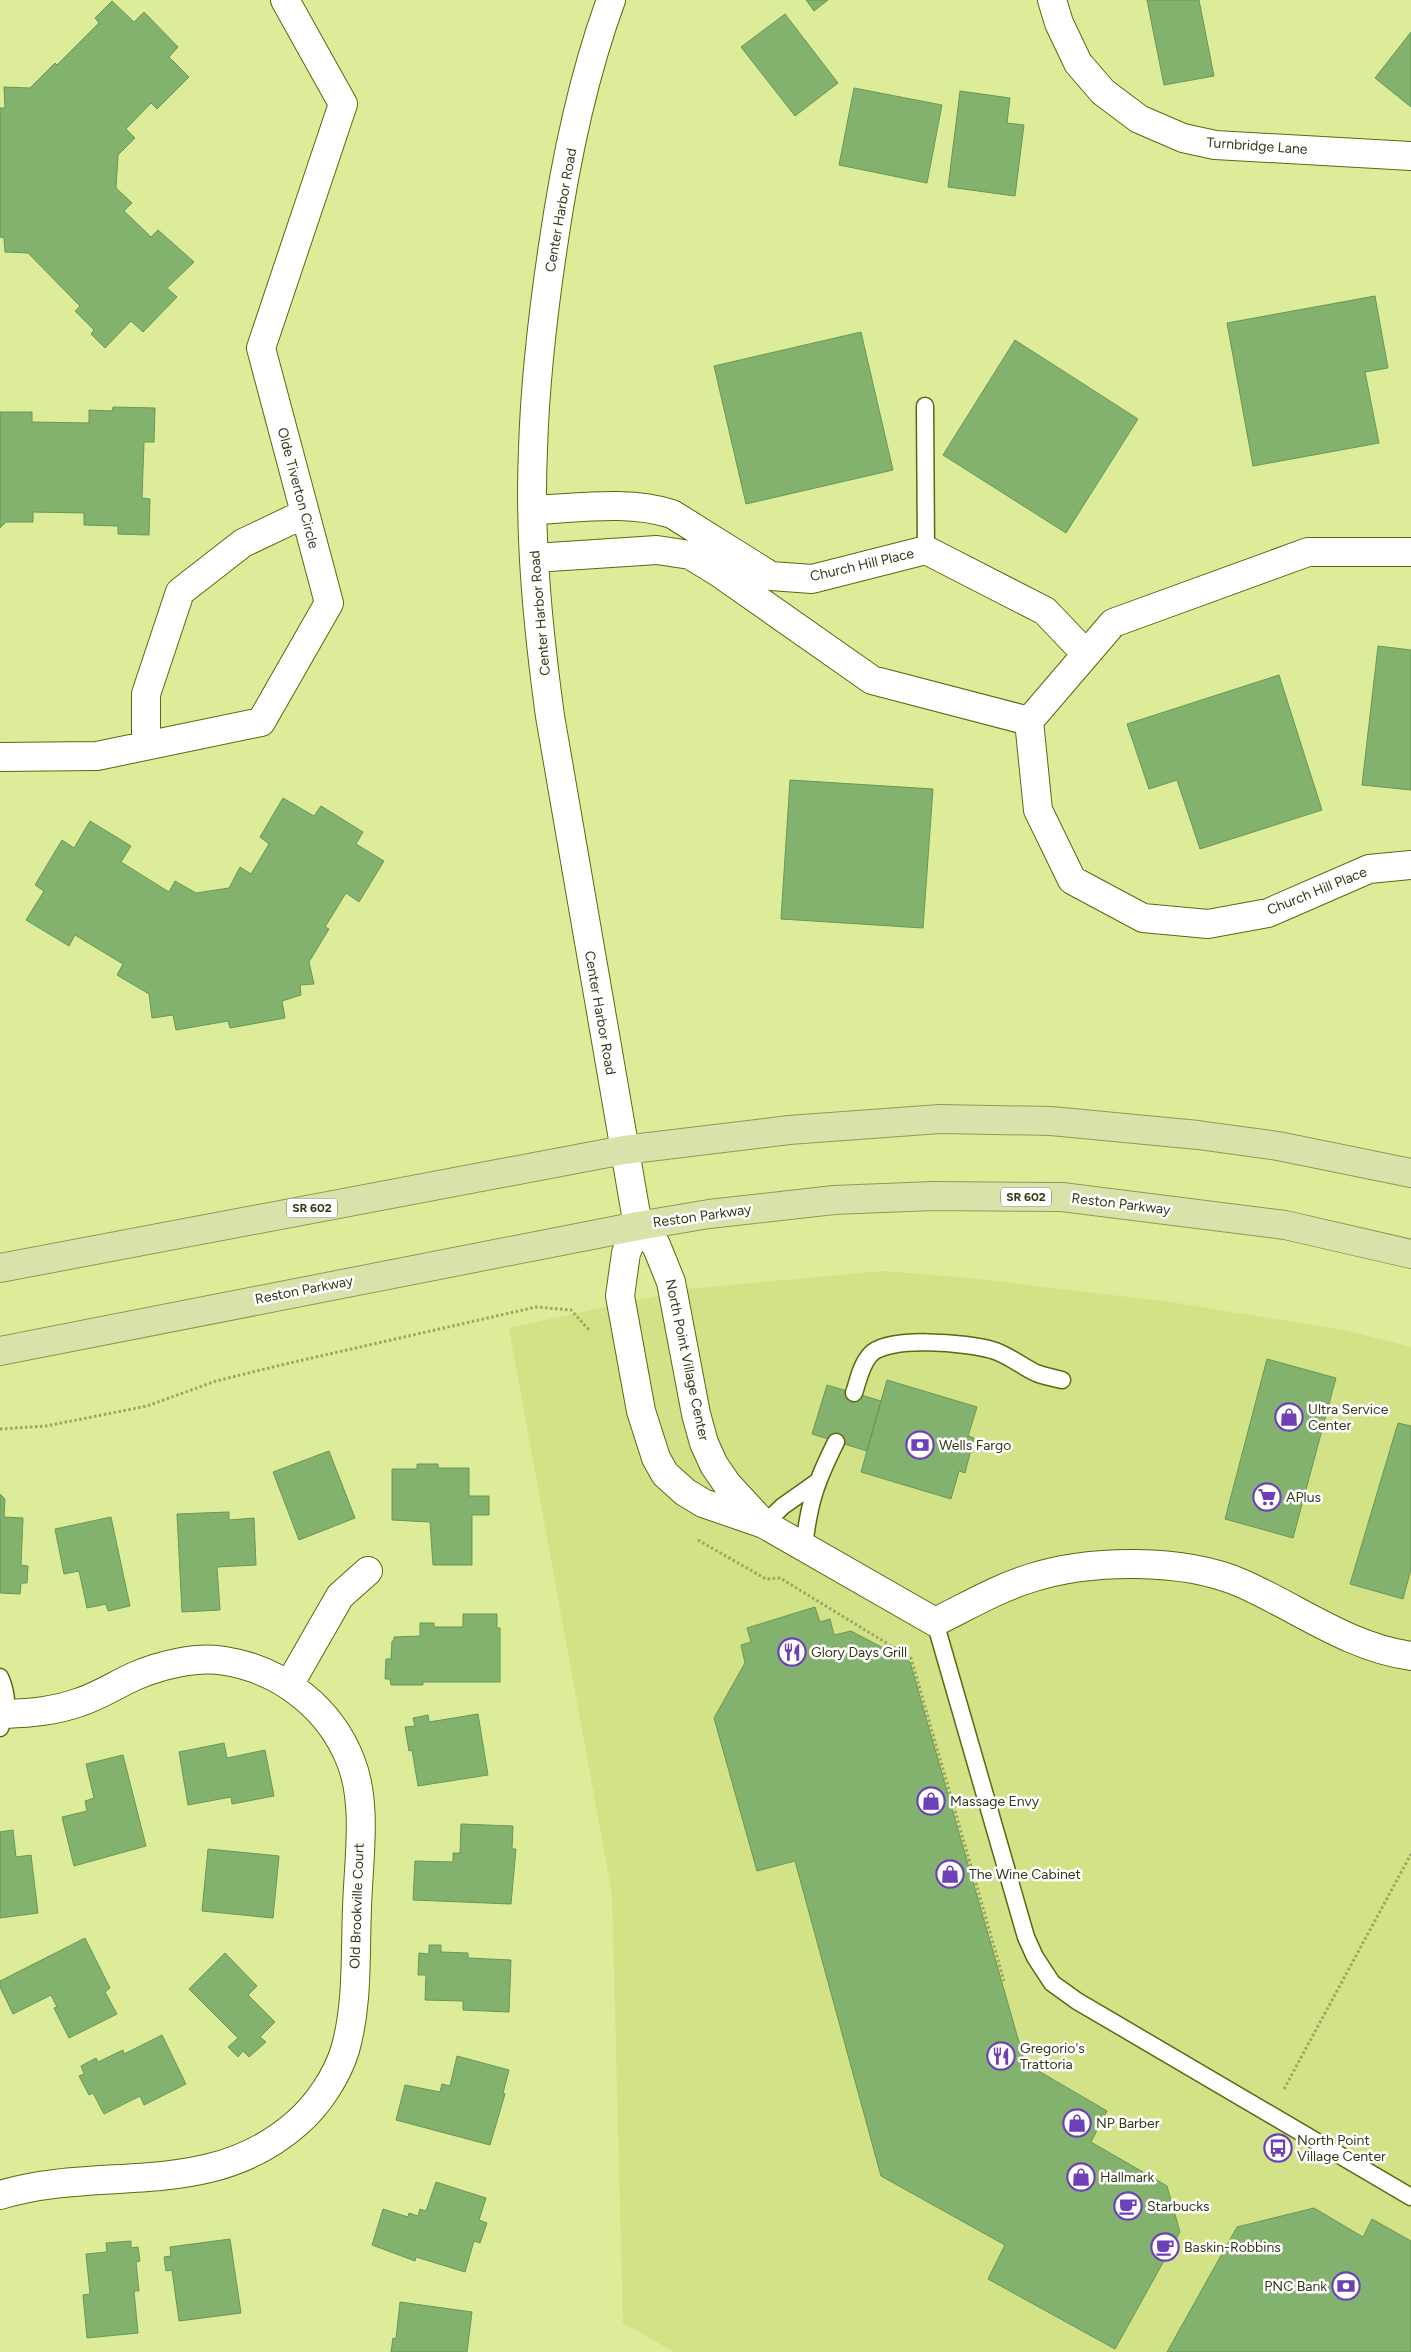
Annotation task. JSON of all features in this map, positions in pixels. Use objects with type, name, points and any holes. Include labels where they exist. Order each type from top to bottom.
[{"type":"main road","name":"SR 602","points":[[0,1268],[624,1150],[788,1130],[931,1120],[1051,1121],[1198,1135],[1278,1146],[1411,1173]]},
{"type":"main road","name":"Reston Parkway","points":[[0,1350],[638,1226],[726,1212],[834,1200],[933,1196],[1062,1197],[1285,1225],[1411,1254]]},
{"type":"street","name":"Olde Tiverton Circle","points":[[0,757],[97,756],[260,722],[329,603],[261,348],[343,104],[285,0]]},
{"type":"street","name":"Center Harbor Road","points":[[611,0],[580,104],[561,195],[538,368],[533,450],[534,558],[543,662],[550,716],[638,1226]]},
{"type":"street","name":"Turnbridge Lane","points":[[1052,0],[1059,24],[1078,63],[1103,92],[1140,119],[1183,138],[1215,145],[1411,156]]},
{"type":"street","name":"Church Hill Place","points":[[534,510],[637,506],[654,508],[672,514],[771,576],[812,579],[926,550],[1045,611],[1086,654]]},
{"type":"street","points":[[146,746],[146,694],[180,592],[244,543],[304,514]]},
{"type":"street","points":[[534,558],[657,550],[690,555],[718,572],[872,680],[1029,721],[1113,623],[1308,552],[1411,552]]},
{"type":"street","name":"Church Hill Place","points":[[1029,721],[1038,810],[1072,880],[1142,918],[1208,924],[1268,913],[1370,868],[1411,865]]},
{"type":"street","name":"North Point Village Center","points":[[764,1524],[727,1484],[714,1465],[704,1443],[696,1414],[671,1282],[656,1245],[638,1226],[626,1253],[620,1296],[641,1411],[656,1458],[665,1474],[685,1492],[703,1503],[764,1524],[935,1622]]},
{"type":"street","points":[[935,1622],[1012,1584],[1033,1577],[1077,1569],[1122,1564],[1159,1565],[1199,1571],[1240,1582],[1343,1636],[1379,1649],[1411,1656]]},
{"type":"street","points":[[289,1685],[340,1596],[368,1571]]},
{"type":"street","name":"Old Brookville Court","points":[[0,2195],[64,2182],[169,2176],[221,2166],[263,2147],[298,2122],[327,2088],[344,2052],[353,2010],[361,1803],[352,1764],[336,1731],[311,1702],[289,1685],[268,1674],[225,1660],[188,1661],[138,1675],[83,1701],[43,1713],[3,1721]]},
{"type":"lane","points":[[924,406],[926,550]]},
{"type":"lane","points":[[854,1393],[863,1366],[870,1354],[882,1347],[909,1342],[978,1346],[994,1350],[1036,1373],[1062,1380]]},
{"type":"lane","points":[[804,1547],[808,1510],[817,1482],[836,1442]]},
{"type":"lane","points":[[764,1524],[783,1506],[817,1482]]},
{"type":"lane","points":[[935,1622],[1026,1937],[1035,1957],[1052,1983],[1136,2038],[1411,2197]]},
{"type":"lane","points":[[0,1677],[6,1691],[3,1721]]},
{"type":"path","points":[[0,1430],[46,1426],[147,1406],[216,1382],[281,1365],[536,1306],[571,1310]]},
{"type":"path","points":[[766,1579],[780,1578],[911,1658],[1004,1981]]},
{"type":"path","points":[[1270,2115],[1411,1854]]},
{"type":"shaded area","name":"North Point Village Center","points":[[883,1271],[970,1278],[1170,1302],[1344,1330],[1411,1347],[1411,2352],[674,2352],[623,2323],[612,1894],[509,1328],[687,1289]]},
{"type":"building","points":[[806,0],[828,0],[814,11]]},
{"type":"building","points":[[1147,0],[1199,0],[1214,76],[1164,85]]},
{"type":"building","points":[[112,1],[134,22],[144,12],[178,47],[169,57],[189,77],[157,109],[151,103],[126,129],[135,138],[118,155],[116,188],[132,203],[124,211],[151,237],[158,230],[194,262],[167,288],[177,297],[143,332],[131,321],[105,348],[91,334],[94,330],[75,311],[80,306],[28,253],[5,252],[4,238],[0,237],[0,108],[5,108],[4,87],[30,88],[55,63],[57,65],[99,23],[95,18]]},
{"type":"building","points":[[785,14],[838,83],[795,116],[741,47]]},
{"type":"building","points":[[1411,32],[1411,107],[1375,78]]},
{"type":"building","points":[[854,88],[942,105],[927,183],[839,165]]},
{"type":"building","points":[[960,91],[1010,98],[1007,123],[1024,125],[1015,196],[948,187]]},
{"type":"building","points":[[1375,296],[1388,368],[1365,372],[1379,443],[1253,466],[1227,323]]},
{"type":"building","points":[[861,332],[893,470],[746,504],[714,366]]},
{"type":"building","points":[[1015,340],[1138,419],[1066,533],[943,455]]},
{"type":"building","points":[[113,407],[155,408],[154,442],[144,442],[142,498],[150,499],[149,535],[118,534],[118,526],[84,525],[84,513],[33,512],[33,522],[6,522],[0,528],[0,412],[32,412],[32,422],[89,423],[89,410],[112,411]]},
{"type":"building","points":[[1378,646],[1411,650],[1411,790],[1362,785]]},
{"type":"building","points":[[1279,675],[1322,810],[1200,849],[1177,780],[1149,789],[1127,724]]},
{"type":"building","points":[[790,780],[933,789],[923,928],[781,919]]},
{"type":"building","points":[[283,798],[314,816],[321,806],[363,832],[356,844],[384,861],[359,902],[346,893],[325,927],[329,929],[309,962],[314,984],[300,985],[301,995],[282,1001],[285,1018],[230,1028],[228,1021],[176,1030],[173,1015],[152,1018],[149,994],[117,975],[123,964],[75,935],[69,946],[26,920],[44,891],[35,885],[62,840],[74,848],[90,821],[131,846],[121,862],[169,892],[175,881],[196,893],[229,888],[240,867],[251,874],[269,844],[260,837]]},
{"type":"building","points":[[1267,1359],[1336,1378],[1293,1538],[1225,1519]]},
{"type":"building","name":"Wells Fargo","points":[[887,1380],[977,1407],[968,1436],[974,1438],[965,1473],[959,1471],[951,1499],[861,1472]]},
{"type":"building","points":[[827,1385],[881,1401],[867,1451],[812,1434]]},
{"type":"building","points":[[1398,1423],[1411,1426],[1411,1569],[1403,1599],[1350,1584]]},
{"type":"building","points":[[329,1451],[355,1518],[299,1540],[273,1472]]},
{"type":"building","points":[[417,1464],[438,1464],[438,1468],[469,1468],[469,1496],[489,1496],[489,1515],[472,1515],[472,1565],[433,1565],[430,1522],[392,1520],[392,1469],[417,1469]]},
{"type":"building","points":[[0,1494],[5,1499],[4,1517],[23,1518],[21,1565],[28,1566],[27,1583],[21,1583],[20,1594],[0,1593]]},
{"type":"building","points":[[229,1512],[229,1520],[254,1518],[256,1565],[217,1567],[220,1610],[182,1612],[177,1514]]},
{"type":"building","points":[[111,1517],[130,1606],[108,1611],[106,1604],[87,1608],[79,1571],[64,1574],[55,1529]]},
{"type":"building","points":[[815,1607],[820,1622],[830,1619],[834,1635],[851,1631],[910,1662],[1025,2063],[1107,2111],[1091,2142],[1167,2186],[1180,2232],[1115,2349],[988,2279],[1005,2245],[881,2176],[795,1861],[757,1871],[714,1718],[745,1663],[741,1645],[751,1642],[747,1628]]},
{"type":"building","points":[[463,1614],[497,1614],[497,1628],[500,1628],[500,1682],[423,1682],[423,1685],[391,1685],[390,1679],[385,1679],[386,1659],[391,1659],[394,1637],[420,1636],[420,1623],[434,1623],[434,1627],[463,1627]]},
{"type":"building","points":[[478,1714],[488,1775],[418,1786],[412,1750],[409,1751],[405,1727],[415,1726],[413,1718],[428,1715],[429,1722]]},
{"type":"building","points":[[224,1743],[227,1758],[265,1750],[274,1796],[232,1804],[231,1797],[188,1805],[179,1752]]},
{"type":"building","points":[[123,1755],[146,1846],[74,1866],[62,1817],[87,1811],[85,1801],[94,1798],[86,1764]]},
{"type":"building","points":[[461,1824],[513,1826],[512,1849],[516,1849],[511,1904],[413,1900],[415,1861],[453,1862],[453,1853],[460,1853]]},
{"type":"building","points":[[13,1830],[16,1857],[31,1855],[38,1913],[0,1918],[0,1832]]},
{"type":"building","points":[[208,1849],[279,1856],[273,1918],[202,1911]]},
{"type":"building","points":[[85,1938],[110,1988],[105,1992],[117,2014],[69,2038],[54,2008],[57,2007],[51,1995],[13,2014],[0,1987],[0,1981]]},
{"type":"building","points":[[429,1945],[441,1945],[441,1952],[468,1953],[468,1958],[511,1960],[509,2012],[463,2010],[463,2001],[425,2000],[426,1975],[418,1975],[419,1953],[429,1954]]},
{"type":"building","points":[[225,1953],[257,1986],[248,1995],[275,2022],[260,2037],[266,2042],[249,2057],[243,2051],[238,2057],[228,2047],[238,2038],[189,1989]]},
{"type":"building","points":[[162,2035],[186,2084],[144,2105],[140,2096],[104,2114],[93,2093],[89,2095],[79,2076],[84,2074],[81,2066],[96,2058],[98,2062],[123,2050],[124,2054]]},
{"type":"building","points":[[457,2056],[509,2070],[503,2093],[505,2094],[490,2145],[396,2120],[405,2085],[440,2092],[442,2084],[450,2086]]},
{"type":"building","points":[[436,2182],[486,2198],[479,2220],[487,2223],[480,2243],[474,2241],[465,2272],[416,2257],[415,2261],[372,2245],[383,2209],[408,2217],[409,2213],[418,2216],[420,2209],[426,2211]]},
{"type":"building","points":[[1314,2208],[1363,2237],[1372,2219],[1411,2241],[1411,2352],[1167,2352],[1237,2227]]},
{"type":"building","points":[[230,2239],[241,2313],[179,2321],[172,2270],[166,2271],[164,2257],[171,2256],[170,2247]]},
{"type":"building","points":[[131,2241],[131,2248],[138,2247],[140,2261],[136,2262],[139,2291],[134,2291],[138,2333],[87,2338],[83,2295],[90,2294],[86,2254],[107,2252],[106,2243]]},
{"type":"building","points":[[400,2302],[472,2312],[467,2352],[391,2352],[393,2338],[396,2339]]},
{"type":"place","name":"Ultra Service Center","points":[[1289,1417]]},
{"type":"place","name":"Wells Fargo","points":[[920,1445]]},
{"type":"place","name":"APlus","points":[[1267,1497]]},
{"type":"place","name":"Glory Days Grill","points":[[792,1652]]},
{"type":"place","name":"Massage Envy","points":[[931,1801]]},
{"type":"place","name":"The Wine Cabinet","points":[[950,1874]]},
{"type":"place","name":"Gregorio's Trattoria","points":[[1001,2056]]},
{"type":"place","name":"NP Barber","points":[[1077,2123]]},
{"type":"place","name":"North Point Village Center","points":[[1278,2148]]},
{"type":"place","name":"Hallmark","points":[[1081,2177]]},
{"type":"place","name":"Starbucks","points":[[1128,2206]]},
{"type":"place","name":"Baskin-Robbins","points":[[1165,2247]]},
{"type":"place","name":"PNC Bank","points":[[1346,2286]]}]
